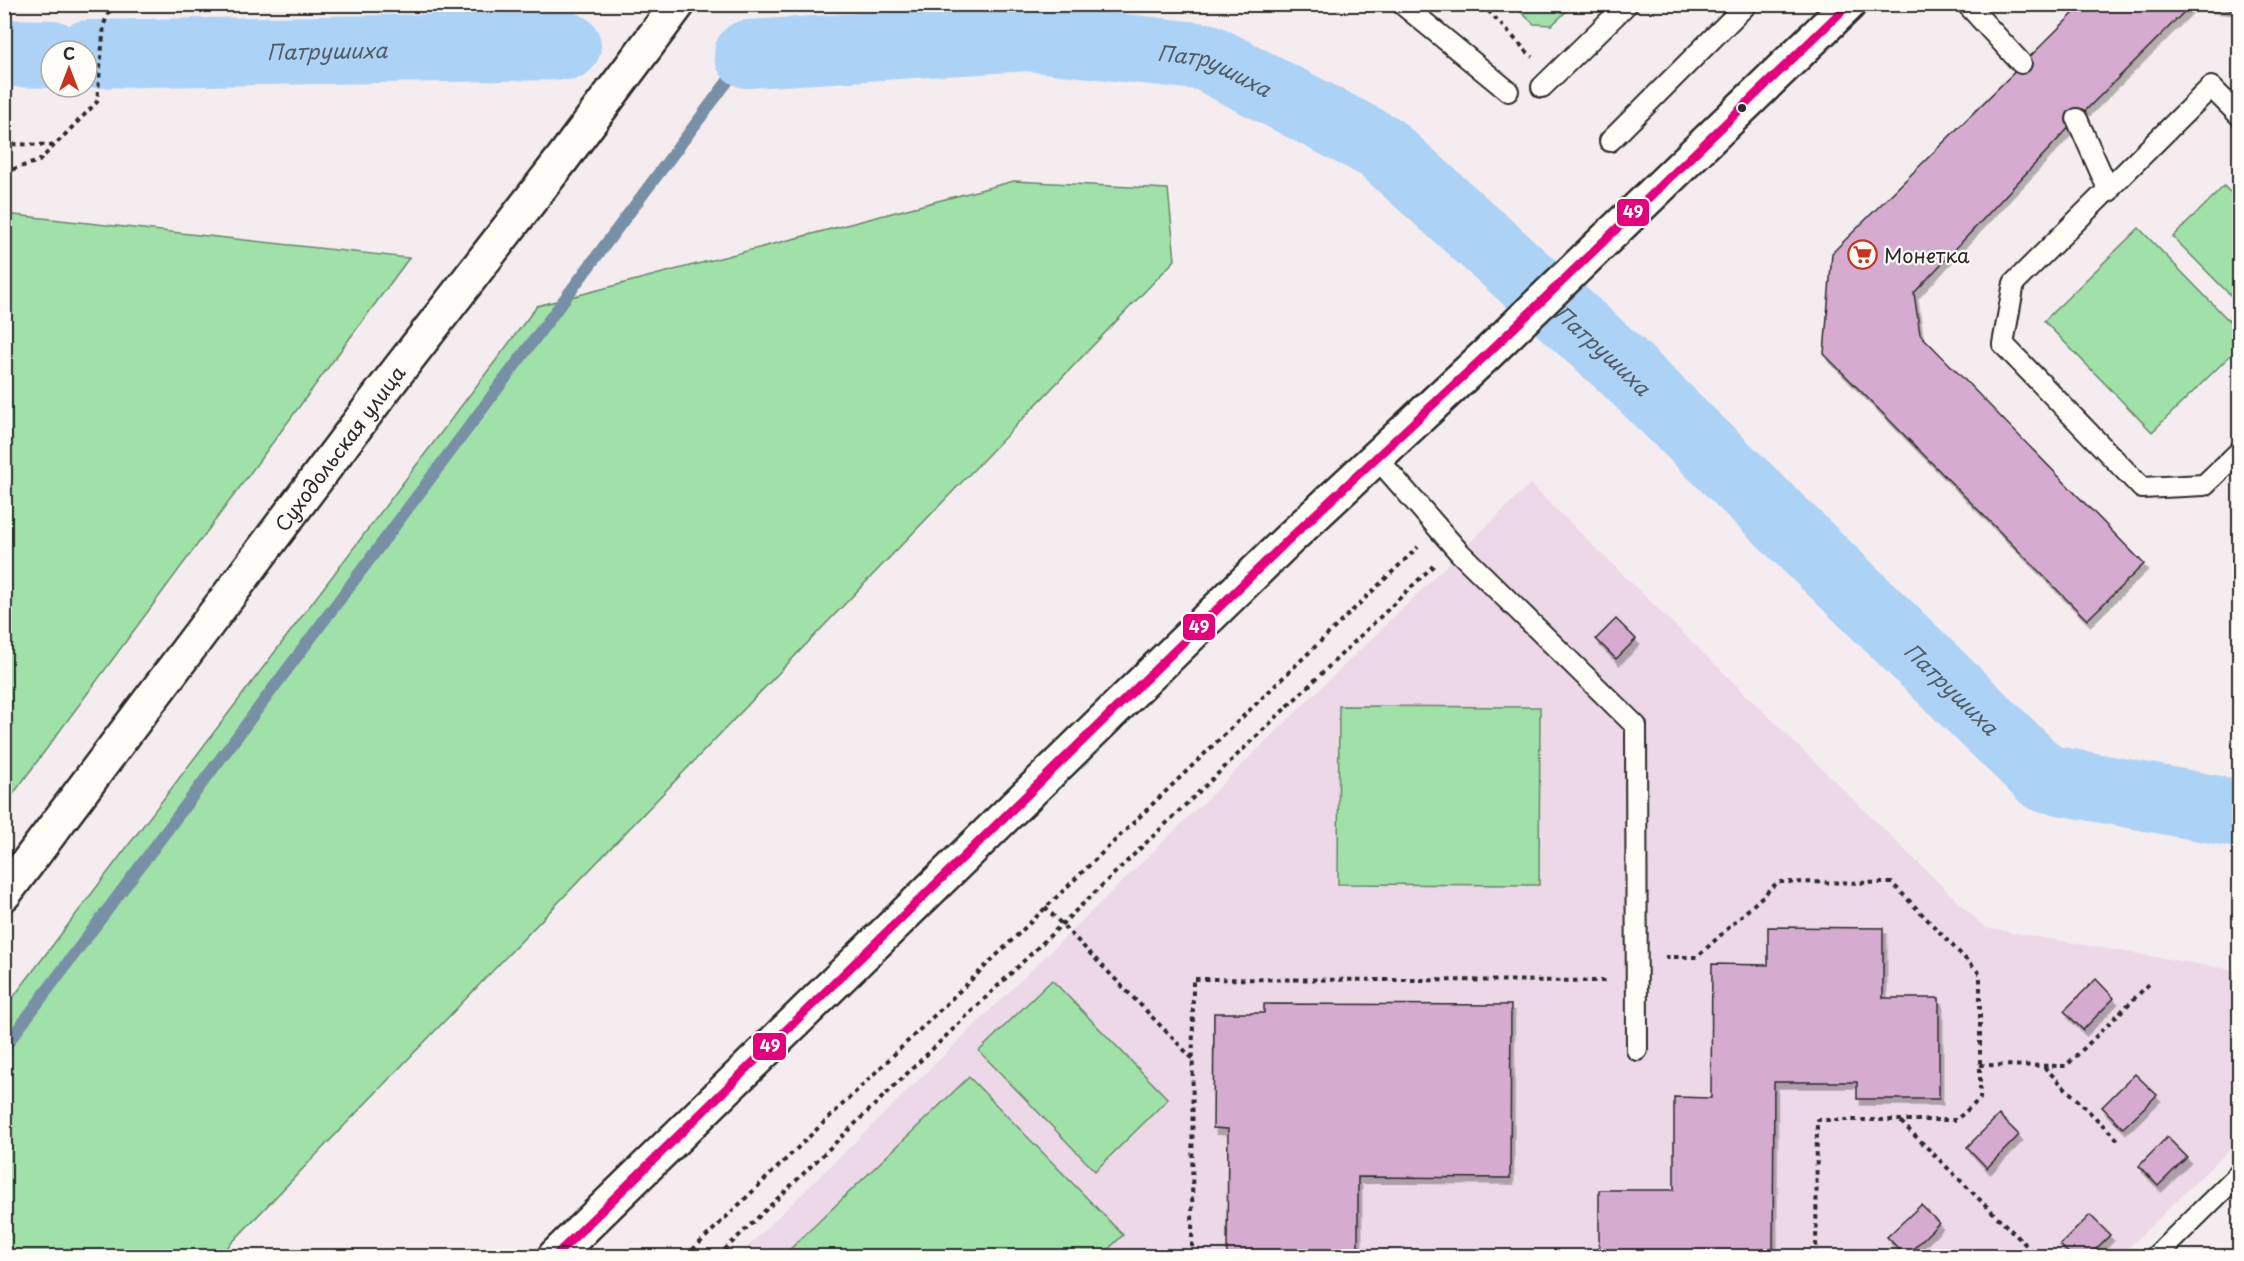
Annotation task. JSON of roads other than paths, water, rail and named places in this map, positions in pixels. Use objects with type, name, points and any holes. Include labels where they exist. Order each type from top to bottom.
[{"type":"street","name":"Суходольская улица","points":[[4,894],[394,376],[563,159],[678,4]]},
{"type":"street","points":[[555,1257],[1269,557],[1486,356],[1848,4]]},
{"type":"lane","points":[[1402,4],[1508,91]]},
{"type":"lane","points":[[1542,87],[1627,4]]},
{"type":"lane","points":[[1610,141],[1747,4]]},
{"type":"lane","points":[[1967,4],[2022,63]]},
{"type":"lane","points":[[2240,116],[2211,87],[2014,283],[2002,344],[2142,488],[2204,485],[2240,451]]},
{"type":"lane","points":[[2077,119],[2109,191]]},
{"type":"lane","points":[[1376,457],[1454,546],[1636,726],[1637,1050]]},
{"type":"lane","points":[[2156,1257],[2240,1173]]},
{"type":"waterway","name":"Патрушиха","points":[[748,54],[1027,37],[1206,57],[1380,147],[1622,366],[2044,778],[2240,814]]},
{"type":"waterway","name":"Патрушиха","points":[[99,54],[567,46]]},
{"type":"waterway","name":"Патрушиха","points":[[4,53],[39,54]]},
{"type":"waterway","points":[[4,1048],[748,54]]},
{"type":"place","name":"Монетка","points":[[1863,255]]}]
